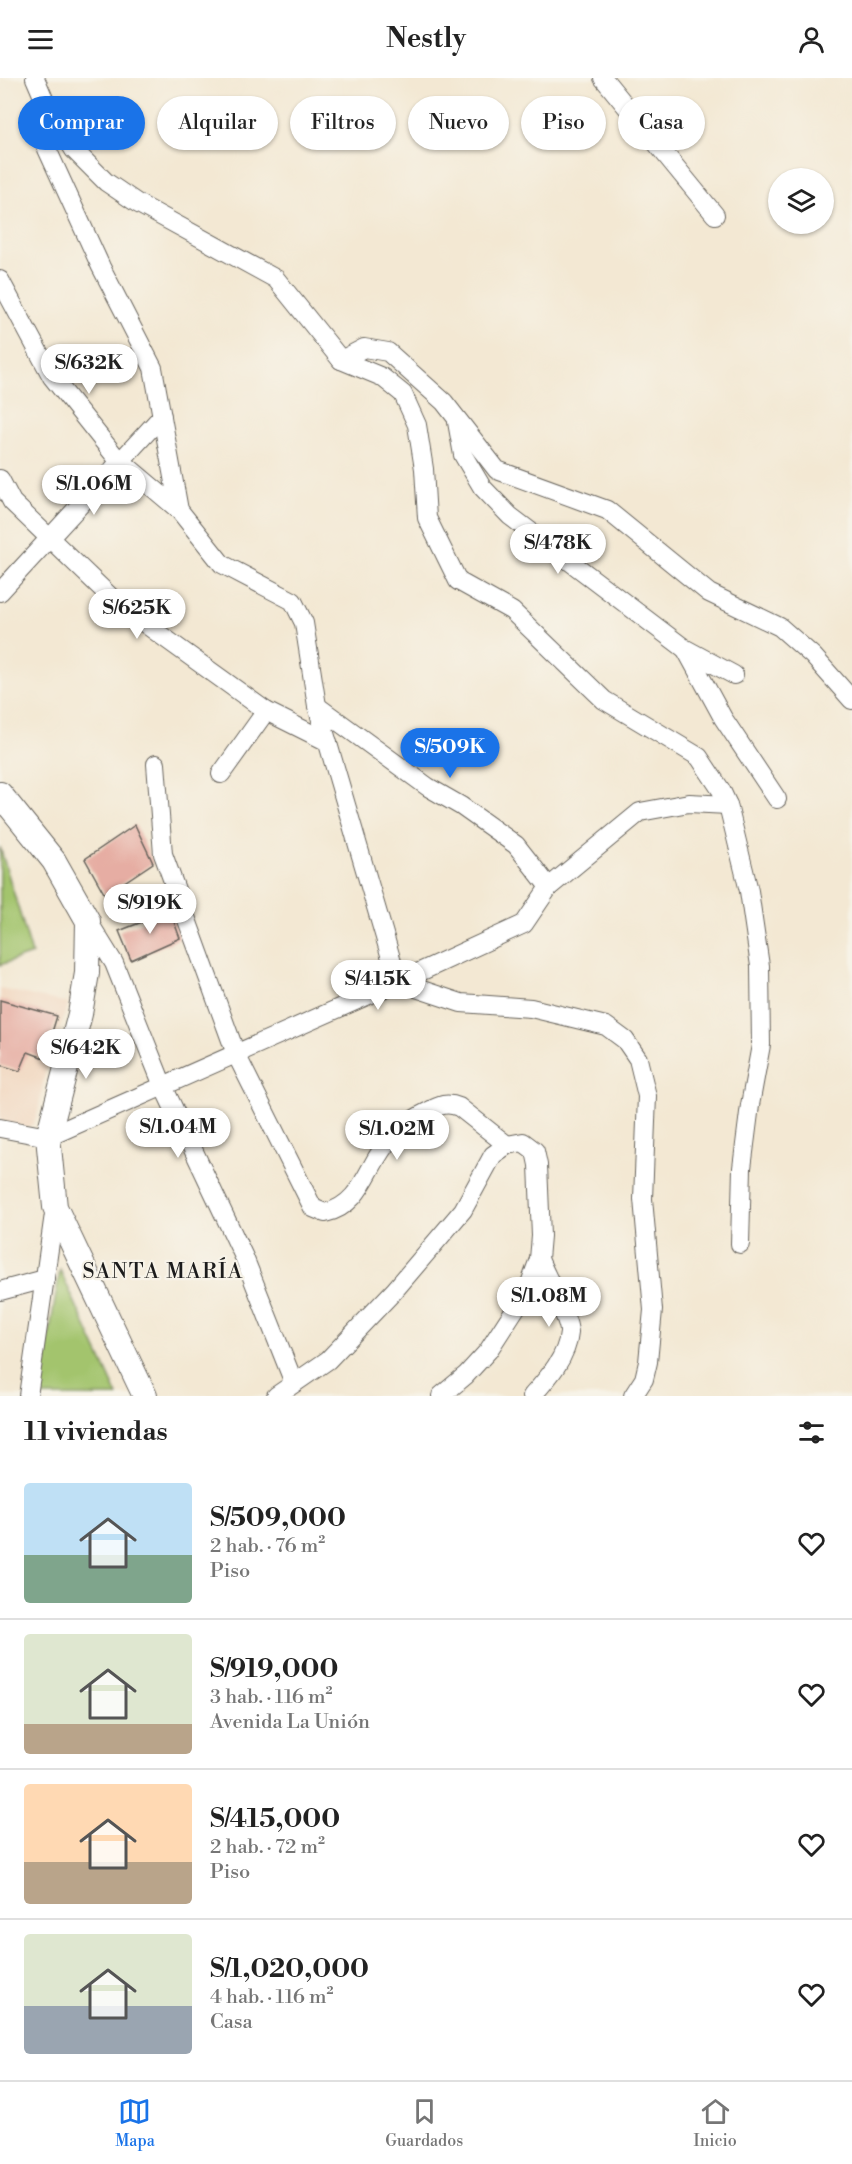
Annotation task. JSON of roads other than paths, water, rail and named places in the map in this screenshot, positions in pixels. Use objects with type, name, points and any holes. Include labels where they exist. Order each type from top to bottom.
[{"type":"main road","points":[[0,794],[54,861],[88,921],[87,973],[80,1014],[48,1137],[54,1207],[145,1396]]},
{"type":"street","points":[[35,78],[43,96]]},
{"type":"street","points":[[603,78],[715,215]]},
{"type":"street","points":[[47,150],[101,267],[153,368],[179,510]]},
{"type":"street","points":[[74,150],[106,182],[136,202],[276,279],[341,360],[382,377],[403,394],[417,425],[424,469],[427,518],[458,581],[512,611],[604,700],[699,757],[721,790],[728,805],[749,891],[760,966],[761,1045],[742,1168],[740,1244]]},
{"type":"street","points":[[0,280],[52,377],[115,456],[179,510],[222,564],[293,601],[304,623],[317,706],[398,982]]},
{"type":"street","points":[[341,360],[364,348],[388,352],[444,402],[497,470],[607,510],[709,593],[780,627],[813,656],[852,700]]},
{"type":"street","points":[[0,592],[162,417]]},
{"type":"street","points":[[457,418],[463,455],[482,488],[510,516],[684,648],[734,675]]},
{"type":"street","points":[[0,479],[12,502],[119,605],[266,711],[328,742]]},
{"type":"street","points":[[684,648],[723,718],[777,799]]},
{"type":"street","points":[[317,706],[428,787],[461,806],[516,845],[549,887]]},
{"type":"street","points":[[221,774],[266,711]]},
{"type":"street","points":[[156,764],[163,854],[236,1054],[313,1208],[325,1212],[333,1211],[343,1205],[356,1193],[390,1139],[413,1119],[442,1104],[451,1103],[459,1107],[507,1145]]},
{"type":"street","points":[[0,1128],[48,1137],[524,924],[549,887],[640,812],[689,803],[728,805]]},
{"type":"street","points":[[88,921],[114,963],[163,1086],[244,1257],[294,1383]]},
{"type":"street","points":[[398,982],[461,1003],[531,1008],[606,1026],[625,1040],[638,1059],[647,1096],[643,1199],[653,1310],[648,1362],[644,1378],[633,1396]]},
{"type":"street","points":[[276,1396],[328,1360],[394,1291],[463,1210],[493,1155],[507,1145],[523,1142],[535,1151],[538,1165],[541,1236],[539,1259],[528,1289],[488,1351],[441,1396]]},
{"type":"street","points":[[28,1396],[54,1207]]},
{"type":"street","points":[[532,1396],[552,1373],[566,1347],[569,1330],[539,1259]]},
{"type":"street","points":[[0,1291],[45,1279]]},
{"type":"district","name":"SANTA MARÍA","points":[[163,1271]]}]
